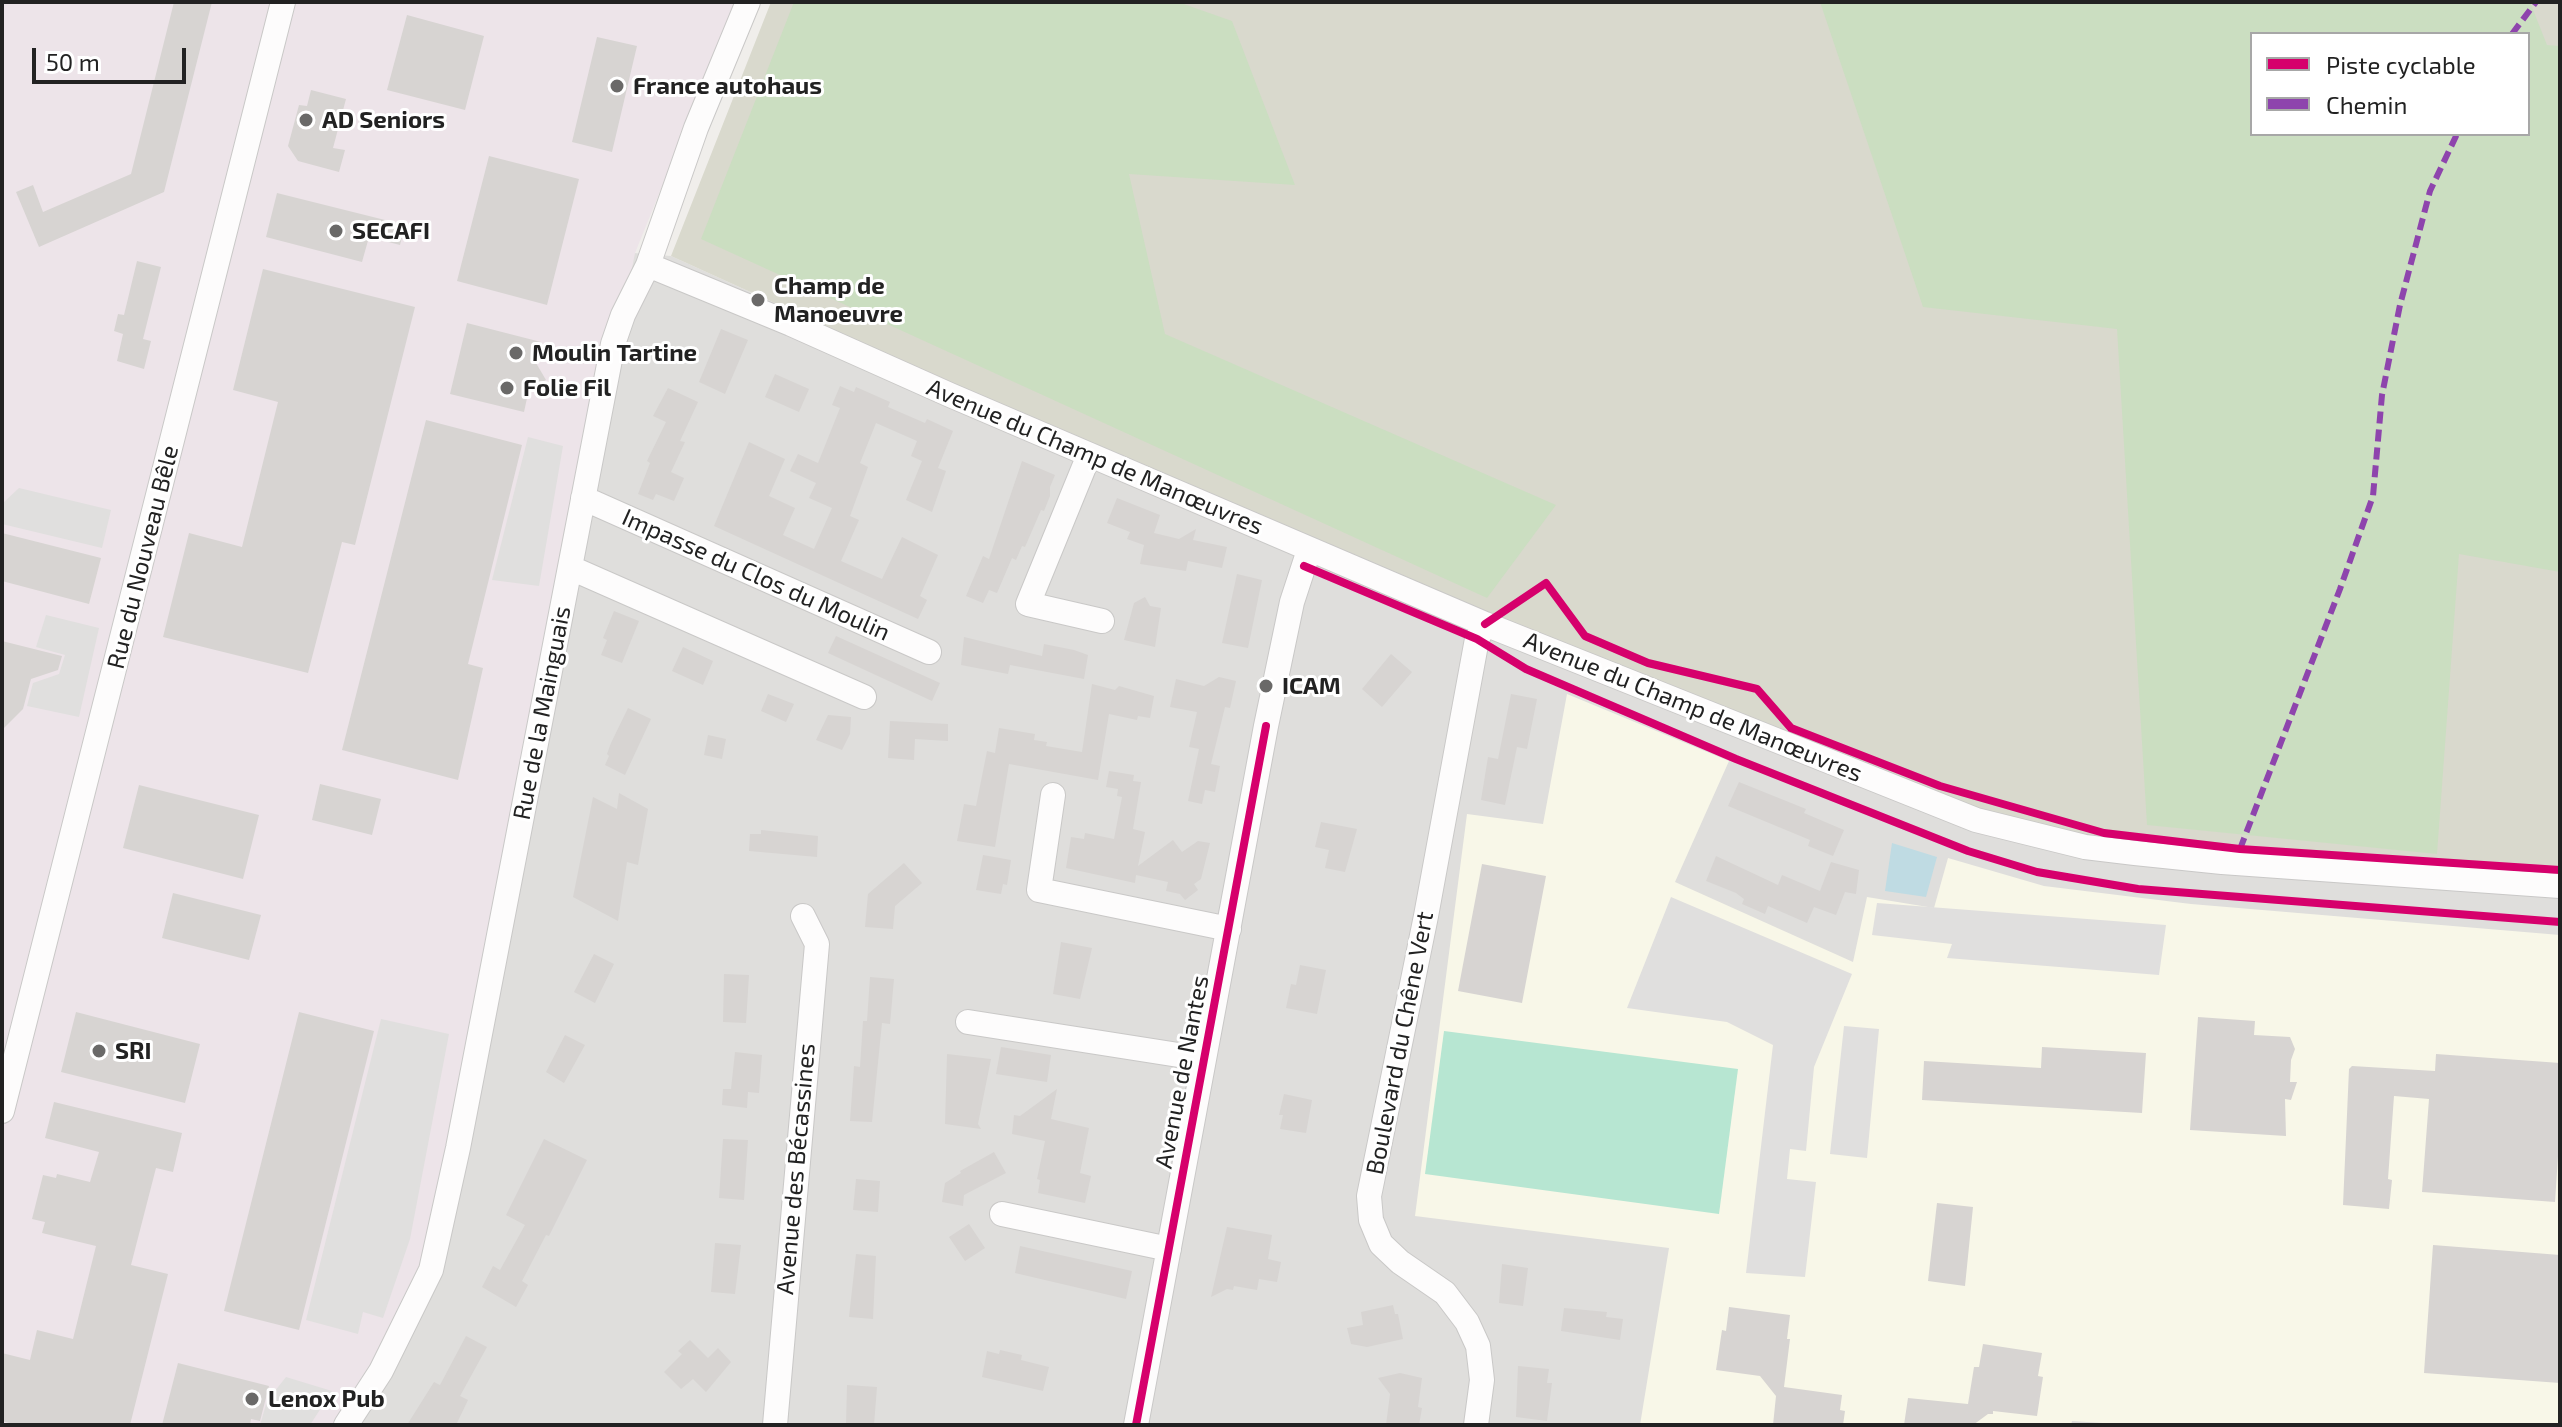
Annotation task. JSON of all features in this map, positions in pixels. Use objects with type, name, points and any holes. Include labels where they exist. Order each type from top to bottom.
[{"type":"street","name":"Rue du Nouveau Bêle","points":[[2,1111],[8,1066],[283,2]]},
{"type":"street","name":"Rue de la Mainguais","points":[[346,1425],[381,1371],[431,1270],[458,1148],[613,344],[623,315],[648,265],[696,128],[748,2]]},
{"type":"street","name":"Avenue du Champ de Manœuvres","points":[[648,265],[1485,624],[1976,820],[2073,844],[2222,862],[2560,886]]},
{"type":"street","points":[[1089,455],[1028,604],[1102,621]]},
{"type":"street","name":"Impasse du Clos du Moulin","points":[[583,498],[929,652]]},
{"type":"street","name":"Avenue de Nantes","points":[[1136,1425],[1292,602],[1309,550]]},
{"type":"street","points":[[571,568],[864,697]]},
{"type":"street","name":"Boulevard du Chêne Vert","points":[[1476,1425],[1482,1380],[1478,1346],[1467,1322],[1445,1293],[1400,1262],[1381,1244],[1371,1220],[1369,1196],[1426,916],[1477,639],[1485,624]]},
{"type":"street","points":[[1053,795],[1039,890],[1229,929]]},
{"type":"street","name":"Avenue des Bécassines","points":[[775,1425],[817,944],[803,916]]},
{"type":"street","points":[[968,1022],[1204,1059]]},
{"type":"street","points":[[1002,1214],[1169,1249]]},
{"type":"shaded area","points":[[2,2],[737,2],[635,253],[448,1204],[347,1425],[2,1425]]},
{"type":"shaded area","points":[[771,2],[2560,2],[2560,879],[2087,843],[1959,807],[1264,525],[671,256]]},
{"type":"shaded area","points":[[634,253],[671,256],[1264,525],[2560,879],[2560,1425],[347,1425]]},
{"type":"shaded area","points":[[528,437],[563,446],[539,586],[492,580]]},
{"type":"shaded area","points":[[19,488],[111,510],[102,548],[2,524],[2,504]]},
{"type":"shaded area","points":[[46,615],[99,628],[79,717],[27,706],[33,683],[59,674],[65,655],[36,647]]},
{"type":"shaded area","points":[[1567,694],[1729,761],[1675,882],[1853,962],[1867,897],[1934,908],[1948,858],[2044,886],[2191,904],[2560,935],[2560,1425],[2133,1425],[2072,1421],[2071,1425],[1640,1425],[1669,1248],[1415,1216],[1467,814],[1543,824]]},
{"type":"shaded area","points":[[1671,897],[1852,974],[1814,1067],[1806,1151],[1790,1149],[1787,1179],[1816,1182],[1805,1277],[1746,1273],[1773,1045],[1727,1022],[1627,1008]]},
{"type":"shaded area","points":[[1877,903],[2166,925],[2159,975],[1947,958],[1952,944],[1872,935]]},
{"type":"shaded area","points":[[381,1019],[449,1034],[410,1239],[383,1318],[363,1312],[358,1334],[306,1320]]},
{"type":"shaded area","points":[[1844,1026],[1879,1029],[1867,1158],[1830,1154]]},
{"type":"shaded area","points":[[286,1377],[332,1391],[310,1425],[260,1425],[267,1401]]},
{"type":"green space","points":[[794,2],[1178,2],[1232,21],[1295,185],[1129,174],[1165,334],[1556,505],[1487,598],[701,239]]},
{"type":"green space","points":[[1820,2],[2530,2],[2547,45],[2560,46],[2560,572],[2459,554],[2437,854],[2147,825],[2117,329],[1923,307]]},
{"type":"green space","points":[[1444,1031],[1738,1069],[1719,1214],[1425,1174]]},
{"type":"water","points":[[1892,843],[1937,857],[1926,897],[1885,891]]},
{"type":"building","points":[[174,2],[212,2],[164,192],[39,247],[16,192],[33,185],[43,212],[131,174]]},
{"type":"building","points":[[407,15],[484,36],[465,110],[387,90]]},
{"type":"building","points":[[597,37],[637,46],[612,152],[572,142]]},
{"type":"building","points":[[311,90],[346,99],[333,148],[345,150],[339,172],[298,161],[288,146],[299,105],[307,106]]},
{"type":"building","points":[[489,156],[579,179],[547,305],[457,281]]},
{"type":"building","name":"SECAFI","points":[[277,193],[405,225],[400,245],[369,237],[362,262],[266,237]]},
{"type":"building","points":[[137,261],[161,267],[143,339],[151,341],[144,369],[117,361],[123,334],[114,331],[118,314],[124,315]]},
{"type":"building","points":[[263,269],[415,307],[355,545],[342,542],[308,673],[163,637],[189,533],[242,547],[278,402],[233,390]]},
{"type":"building","points":[[467,323],[541,342],[536,363],[546,380],[529,389],[524,412],[450,394]]},
{"type":"building","points":[[721,329],[748,340],[725,394],[699,382]]},
{"type":"building","points":[[775,374],[809,389],[799,412],[765,397]]},
{"type":"building","points":[[840,386],[854,392],[856,387],[890,402],[888,407],[953,431],[938,468],[946,471],[932,512],[906,500],[922,461],[911,456],[917,441],[876,423],[860,463],[868,467],[850,516],[859,520],[841,561],[882,579],[902,537],[938,555],[920,596],[927,600],[918,619],[714,526],[749,442],[785,459],[769,496],[795,508],[783,535],[814,549],[832,508],[809,498],[816,483],[790,471],[798,454],[818,463],[840,408],[832,405]]},
{"type":"building","points":[[668,388],[698,402],[680,441],[685,442],[671,472],[684,478],[674,501],[656,494],[653,500],[638,494],[650,463],[647,461],[666,422],[653,416]]},
{"type":"building","points":[[426,420],[522,445],[468,664],[483,668],[458,780],[342,750]]},
{"type":"building","points":[[1022,461],[1055,475],[1050,496],[1025,547],[1022,546],[1016,560],[1012,558],[997,593],[989,590],[983,603],[966,596],[983,556],[989,559]]},
{"type":"building","points":[[1117,498],[1160,515],[1154,533],[1179,539],[1196,529],[1193,540],[1227,547],[1222,568],[1188,561],[1186,571],[1140,564],[1144,545],[1127,539],[1130,532],[1107,523]]},
{"type":"building","points":[[2,533],[101,558],[89,604],[2,581]]},
{"type":"building","points":[[1237,574],[1262,580],[1248,648],[1222,643]]},
{"type":"building","points":[[1145,597],[1150,606],[1161,608],[1155,647],[1124,640],[1134,603]]},
{"type":"building","points":[[614,611],[639,621],[622,663],[601,655],[607,640],[603,638]]},
{"type":"building","points":[[836,636],[940,683],[932,701],[828,653]]},
{"type":"building","points":[[964,637],[1042,656],[1044,644],[1074,650],[1088,655],[1084,679],[1010,665],[1008,674],[961,665]]},
{"type":"building","points":[[2,641],[62,656],[58,670],[31,679],[23,709],[2,730]]},
{"type":"building","points":[[683,647],[713,661],[703,685],[672,671]]},
{"type":"building","points":[[1391,654],[1412,672],[1382,707],[1362,689]]},
{"type":"building","points":[[1219,677],[1236,681],[1230,708],[1225,707],[1211,764],[1220,766],[1215,792],[1205,790],[1202,804],[1188,801],[1199,749],[1189,747],[1197,712],[1170,707],[1176,679],[1204,686]]},
{"type":"building","points":[[1092,684],[1115,690],[1119,686],[1154,696],[1150,718],[1138,716],[1137,720],[1109,714],[1098,780],[1009,764],[995,847],[957,841],[964,804],[976,806],[987,751],[995,753],[999,728],[1035,734],[1034,740],[1047,742],[1046,746],[1082,752]]},
{"type":"building","points":[[768,694],[794,704],[786,722],[761,711]]},
{"type":"building","points":[[1511,694],[1537,699],[1527,749],[1517,747],[1505,805],[1481,800],[1488,757],[1498,759]]},
{"type":"building","points":[[628,708],[651,719],[625,775],[605,765],[611,743]]},
{"type":"building","points":[[828,715],[851,717],[850,734],[842,750],[816,740]]},
{"type":"building","points":[[890,721],[948,724],[948,741],[915,739],[914,760],[888,758]]},
{"type":"building","points":[[708,735],[726,739],[722,759],[704,755]]},
{"type":"building","points":[[1109,771],[1134,775],[1133,781],[1141,782],[1133,829],[1145,832],[1138,866],[1173,840],[1182,852],[1198,841],[1210,843],[1201,879],[1194,884],[1198,890],[1185,900],[1180,894],[1166,891],[1168,882],[1136,875],[1135,883],[1066,868],[1071,837],[1084,839],[1085,833],[1114,839],[1122,797],[1117,796],[1118,789],[1106,787]]},
{"type":"building","points":[[1739,782],[1806,809],[1804,813],[1844,830],[1833,856],[1808,846],[1810,840],[1728,806]]},
{"type":"building","points":[[320,784],[381,799],[372,835],[312,820]]},
{"type":"building","points":[[139,785],[259,815],[243,879],[123,848]]},
{"type":"building","points":[[619,793],[648,809],[638,865],[627,862],[618,921],[573,897],[593,797],[617,809]]},
{"type":"building","points":[[1321,822],[1357,829],[1345,872],[1325,868],[1329,850],[1315,847]]},
{"type":"building","points":[[761,830],[818,836],[817,857],[749,851],[750,834],[761,834]]},
{"type":"building","points":[[983,855],[1011,860],[1007,885],[1003,884],[1001,894],[976,890]]},
{"type":"building","points":[[1716,856],[1778,885],[1782,875],[1820,891],[1831,862],[1859,870],[1856,894],[1845,892],[1836,915],[1814,907],[1807,923],[1768,906],[1765,914],[1742,904],[1744,899],[1736,893],[1706,881]]},
{"type":"building","points":[[904,863],[922,883],[895,906],[893,929],[865,927],[868,894]]},
{"type":"building","points":[[1482,864],[1546,876],[1522,1003],[1458,991]]},
{"type":"building","points":[[173,893],[261,915],[249,960],[162,938]]},
{"type":"building","points":[[1061,942],[1092,948],[1080,999],[1053,994]]},
{"type":"building","points":[[594,954],[614,964],[595,1003],[574,992]]},
{"type":"building","points":[[1300,965],[1326,970],[1317,1014],[1286,1008],[1291,984],[1296,985]]},
{"type":"building","points":[[724,974],[749,975],[746,1023],[723,1022]]},
{"type":"building","points":[[870,977],[894,979],[890,1024],[882,1023],[872,1122],[850,1121],[854,1066],[860,1067]]},
{"type":"building","points":[[76,1012],[200,1044],[185,1103],[61,1072]]},
{"type":"building","points":[[299,1012],[374,1031],[299,1330],[224,1311]]},
{"type":"building","points":[[2198,1017],[2255,1021],[2254,1035],[2290,1037],[2295,1049],[2290,1082],[2297,1082],[2291,1100],[2285,1099],[2286,1136],[2190,1130]]},
{"type":"building","points":[[565,1035],[585,1045],[564,1083],[546,1072]]},
{"type":"building","points":[[1001,1047],[1051,1055],[1047,1082],[996,1074]]},
{"type":"building","points":[[2042,1047],[2146,1053],[2142,1113],[1922,1100],[1924,1061],[2041,1068]]},
{"type":"building","points":[[735,1052],[762,1055],[759,1093],[748,1092],[747,1108],[722,1105],[723,1089],[731,1089]]},
{"type":"building","points":[[947,1054],[991,1059],[978,1124],[981,1129],[945,1124]]},
{"type":"building","points":[[2436,1054],[2560,1063],[2555,1202],[2422,1192],[2429,1099],[2394,1096],[2389,1209],[2343,1205],[2349,1069],[2352,1066],[2435,1071]]},
{"type":"building","points":[[1057,1089],[1051,1119],[1089,1128],[1080,1173],[1091,1176],[1085,1203],[1038,1193],[1040,1180],[1037,1179],[1045,1141],[1012,1134],[1014,1115],[1020,1116]]},
{"type":"building","points":[[1284,1094],[1312,1100],[1306,1133],[1280,1129],[1283,1115],[1279,1115]]},
{"type":"building","points":[[54,1102],[182,1133],[173,1172],[156,1168],[131,1265],[168,1274],[130,1425],[17,1425],[2,1421],[2,1353],[30,1360],[37,1330],[73,1339],[96,1246],[42,1233],[45,1222],[32,1219],[43,1175],[56,1178],[57,1174],[90,1182],[99,1152],[45,1138]]},
{"type":"building","points":[[544,1139],[587,1160],[549,1236],[546,1235],[522,1281],[528,1285],[516,1307],[482,1287],[493,1266],[500,1270],[525,1225],[506,1215]]},
{"type":"building","points":[[723,1139],[748,1140],[744,1200],[719,1198]]},
{"type":"building","points":[[994,1152],[1006,1173],[964,1195],[963,1206],[942,1202],[945,1183]]},
{"type":"building","points":[[856,1179],[880,1181],[878,1212],[853,1210]]},
{"type":"building","points":[[1937,1203],[1973,1207],[1965,1286],[1928,1281]]},
{"type":"building","points":[[969,1224],[985,1248],[965,1261],[949,1237]]},
{"type":"building","points":[[1227,1227],[1272,1235],[1268,1259],[1281,1262],[1277,1282],[1259,1279],[1257,1290],[1234,1286],[1233,1290],[1227,1289],[1211,1297]]},
{"type":"building","points":[[715,1243],[741,1245],[735,1294],[711,1292]]},
{"type":"building","points":[[2433,1245],[2560,1255],[2560,1383],[2424,1373]]},
{"type":"building","points":[[1020,1246],[1132,1271],[1126,1299],[1015,1273]]},
{"type":"building","points":[[856,1254],[876,1256],[873,1319],[849,1317]]},
{"type":"building","points":[[1502,1264],[1528,1268],[1523,1306],[1499,1303]]},
{"type":"building","points":[[1393,1305],[1403,1339],[1367,1347],[1351,1344],[1347,1328],[1363,1325],[1361,1312]]},
{"type":"building","points":[[1729,1307],[1790,1315],[1784,1387],[1842,1395],[1840,1410],[1845,1411],[1843,1425],[1773,1425],[1776,1396],[1760,1376],[1716,1370]]},
{"type":"building","points":[[1564,1308],[1607,1312],[1606,1317],[1623,1319],[1620,1340],[1561,1331]]},
{"type":"building","points":[[466,1336],[487,1347],[460,1396],[468,1400],[456,1425],[407,1425],[434,1382],[440,1385]]},
{"type":"building","points":[[690,1340],[708,1358],[718,1348],[731,1362],[706,1392],[693,1379],[681,1389],[664,1372],[682,1354],[678,1351]]},
{"type":"building","points":[[1983,1344],[2042,1353],[2038,1376],[2043,1377],[2037,1416],[1993,1411],[1993,1414],[1988,1414],[1973,1425],[1904,1425],[1908,1398],[1968,1404],[1974,1367],[1979,1367]]},
{"type":"building","points":[[1000,1350],[1022,1355],[1021,1360],[1049,1367],[1043,1391],[982,1377],[987,1351],[999,1354]]},
{"type":"building","points":[[178,1363],[269,1386],[260,1421],[251,1419],[250,1425],[162,1425]]},
{"type":"building","points":[[1518,1366],[1549,1369],[1547,1383],[1552,1383],[1547,1421],[1516,1417]]},
{"type":"building","points":[[1400,1373],[1422,1378],[1419,1425],[1386,1425],[1390,1394],[1378,1378]]},
{"type":"building","points":[[847,1385],[877,1387],[874,1425],[846,1425]]},
{"type":"marked path","points":[[2514,32],[2536,2]]},
{"type":"marked path","points":[[2240,849],[2373,496],[2382,395],[2400,305],[2430,191],[2456,136]]},
{"type":"cycle path","points":[[1304,566],[1477,639],[1526,669],[1736,759],[1968,851],[2037,872],[2138,889],[2560,922]]},
{"type":"cycle path","points":[[1485,624],[1546,583],[1585,636],[1648,663],[1757,689],[1791,728],[1940,786],[2104,833],[2240,849],[2560,870]]},
{"type":"cycle path","points":[[1136,1425],[1266,726]]},
{"type":"place","name":"France autohaus","points":[[617,86]]},
{"type":"place","name":"AD Seniors","points":[[306,120]]},
{"type":"place","name":"SECAFI","points":[[336,231]]},
{"type":"place","name":"Champ de Manoeuvre","points":[[758,300]]},
{"type":"place","name":"Moulin Tartine","points":[[516,353]]},
{"type":"place","name":"Folie Fil","points":[[507,388]]},
{"type":"place","name":"ICAM","points":[[1266,686]]},
{"type":"place","name":"SRI","points":[[99,1051]]},
{"type":"place","name":"Lenox Pub","points":[[252,1399]]}]
